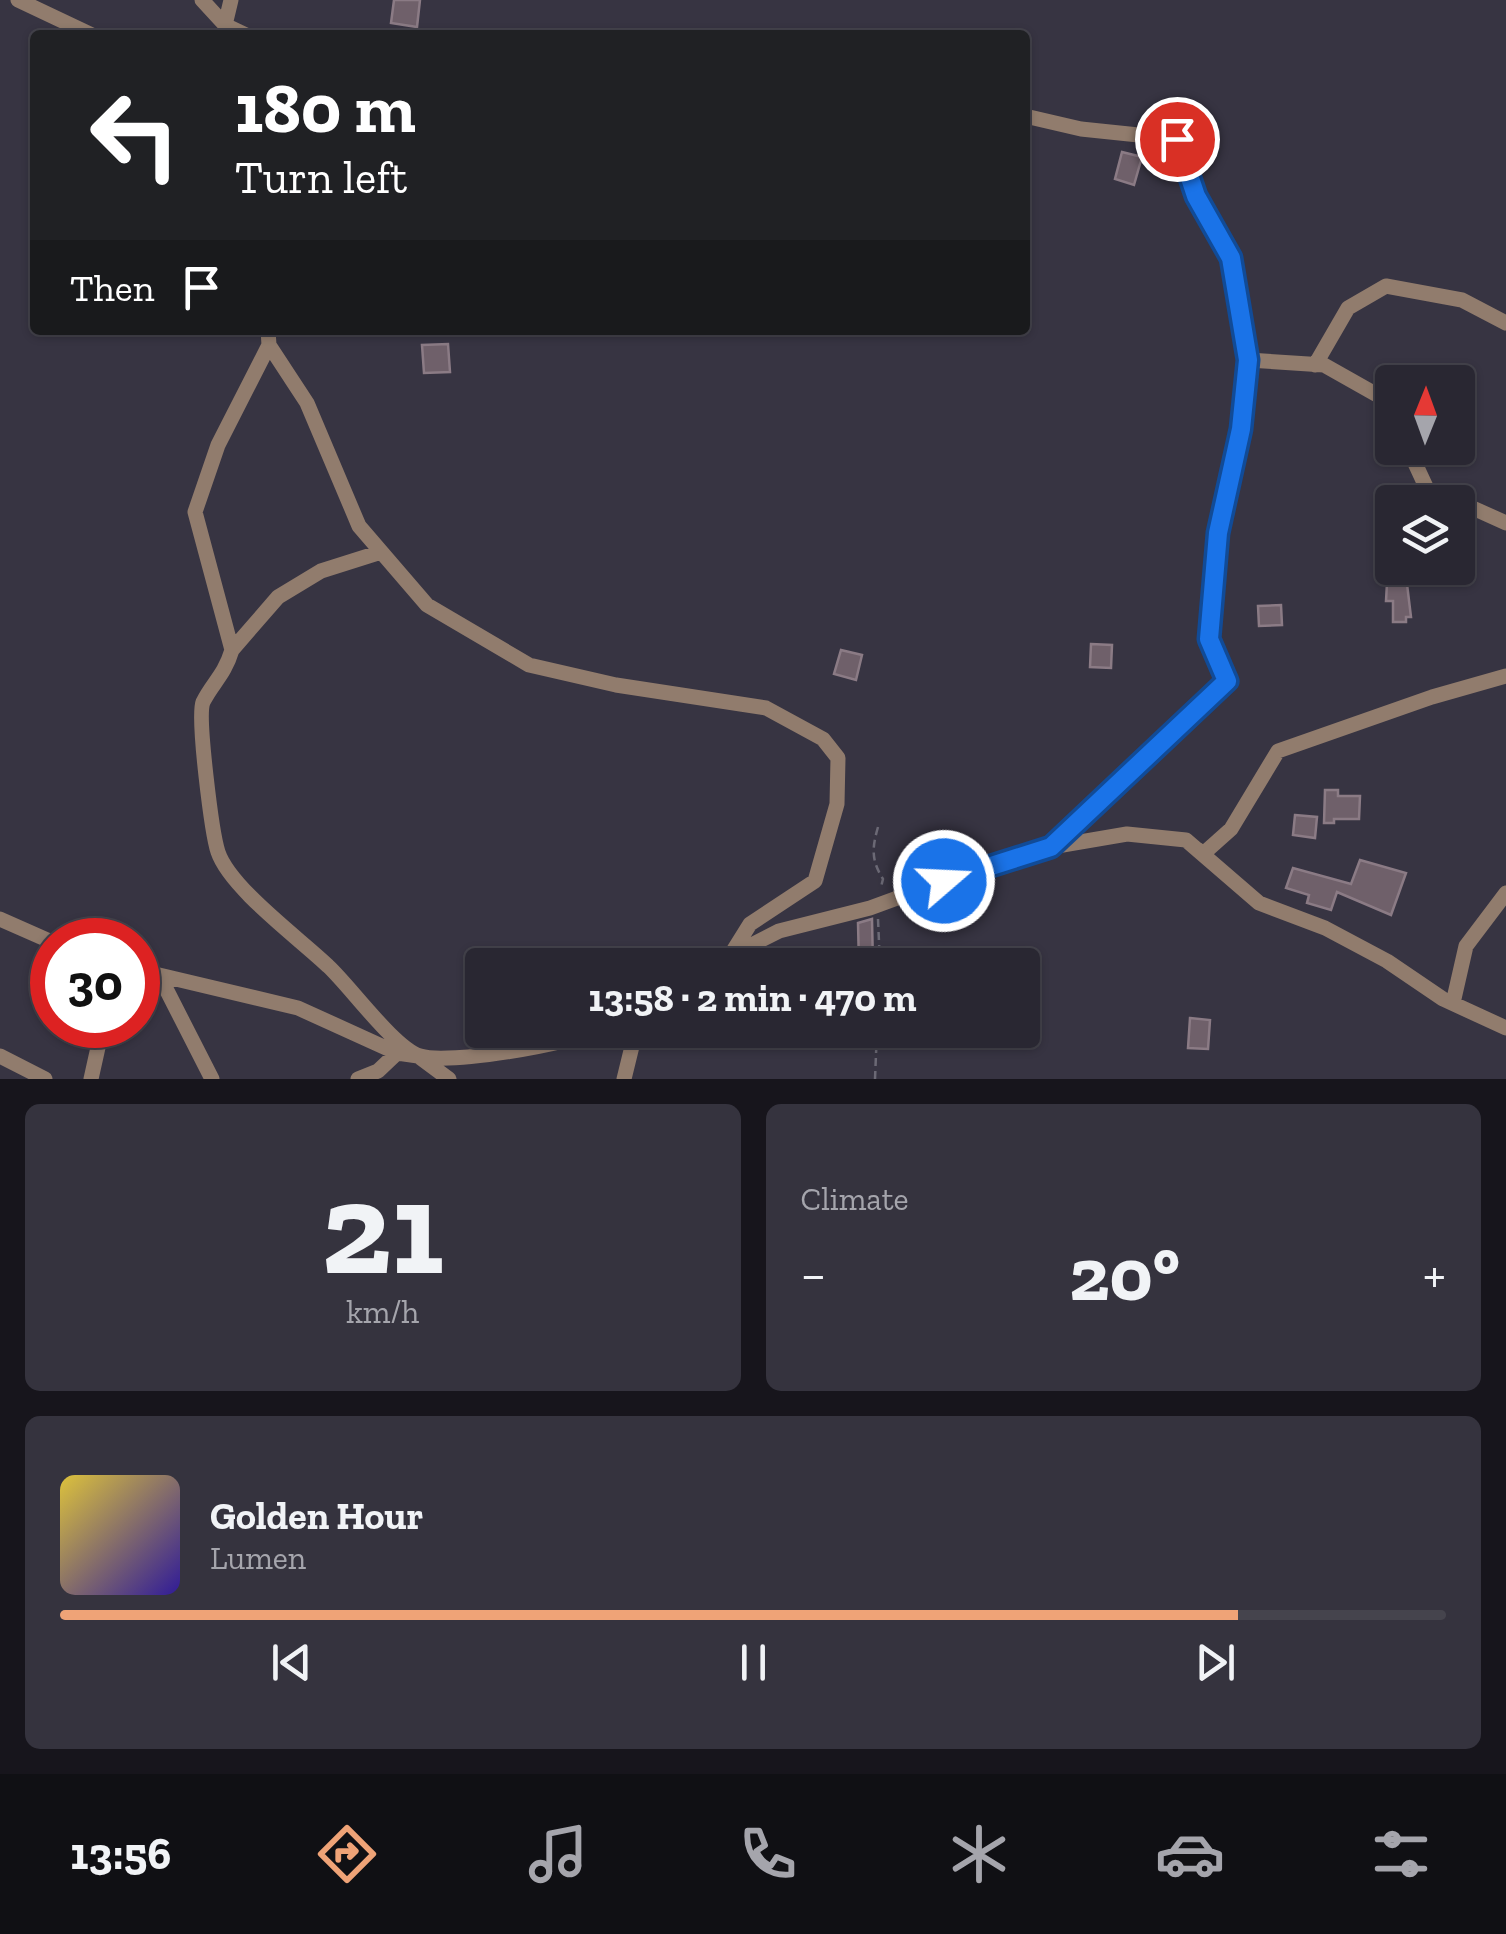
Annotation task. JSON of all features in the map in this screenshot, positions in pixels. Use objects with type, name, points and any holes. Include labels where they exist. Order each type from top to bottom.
[{"type":"street","points":[[18,0],[81,30]]},
{"type":"street","points":[[202,0],[225,30]]},
{"type":"street","points":[[225,30],[231,0]]},
{"type":"street","points":[[1030,117],[1081,129],[1177,139],[1196,196],[1231,258],[1248,360],[1241,429],[1218,533],[1209,639],[1227,681],[1051,847]]},
{"type":"street","points":[[1315,365],[1348,308],[1386,286],[1462,300],[1506,323]]},
{"type":"street","points":[[268,338],[307,403],[359,526],[427,605],[529,666],[616,686],[766,708],[823,739],[838,758],[837,804],[814,881],[750,924],[735,948]]},
{"type":"street","points":[[232,650],[195,512],[218,445],[268,338]]},
{"type":"street","points":[[1248,360],[1324,365],[1375,394]]},
{"type":"street","points":[[1475,509],[1506,523]]},
{"type":"street","points":[[381,552],[321,571],[278,597],[232,650],[225,672],[202,704],[201,740],[218,854],[236,879],[332,969],[366,1010],[449,1079]]},
{"type":"street","points":[[1186,840],[1202,854],[1231,830],[1278,751],[1432,697],[1506,676]]},
{"type":"street","points":[[746,948],[779,931],[870,908],[979,868],[1051,847],[1127,834],[1186,840],[1259,903],[1298,916],[1368,950],[1454,1003],[1506,1028]]},
{"type":"street","points":[[1454,1003],[1466,946],[1506,893]]},
{"type":"street","points":[[0,918],[30,932]]},
{"type":"street","points":[[160,977],[298,1008],[397,1053],[465,1058],[512,1048]]},
{"type":"street","points":[[160,977],[212,1079]]},
{"type":"street","points":[[90,1079],[97,1048]]},
{"type":"street","points":[[624,1079],[632,1048]]},
{"type":"street","points":[[358,1079],[378,1071],[397,1053]]},
{"type":"street","points":[[0,1056],[45,1079]]},
{"type":"path","points":[[874,1079],[876,1048]]},
{"type":"building","points":[[394,0],[420,0],[417,27],[391,23]]},
{"type":"building","points":[[1122,152],[1142,157],[1134,185],[1115,179]]},
{"type":"building","points":[[448,344],[450,372],[424,373],[422,345]]},
{"type":"building","points":[[1387,585],[1407,585],[1411,617],[1406,617],[1406,622],[1393,622],[1393,601],[1386,601]]},
{"type":"building","points":[[1281,605],[1282,625],[1259,626],[1258,606]]},
{"type":"building","points":[[1091,644],[1112,645],[1111,668],[1090,667]]},
{"type":"building","points":[[841,650],[862,655],[856,680],[834,674]]},
{"type":"building","points":[[1325,790],[1338,790],[1338,796],[1360,796],[1359,819],[1324,823]]},
{"type":"building","points":[[1295,815],[1317,817],[1315,838],[1293,835]]},
{"type":"building","points":[[1360,860],[1406,873],[1391,915],[1337,892],[1331,910],[1307,903],[1309,895],[1286,888],[1293,868],[1351,884]]},
{"type":"building","points":[[872,919],[873,948],[859,948],[858,923]]},
{"type":"building","points":[[1190,1018],[1210,1020],[1208,1049],[1188,1048]]},
{"type":"route","points":[[944,881],[1051,847],[1227,681],[1209,639],[1218,533],[1241,429],[1248,360],[1231,258],[1196,196],[1177,139]]}]
